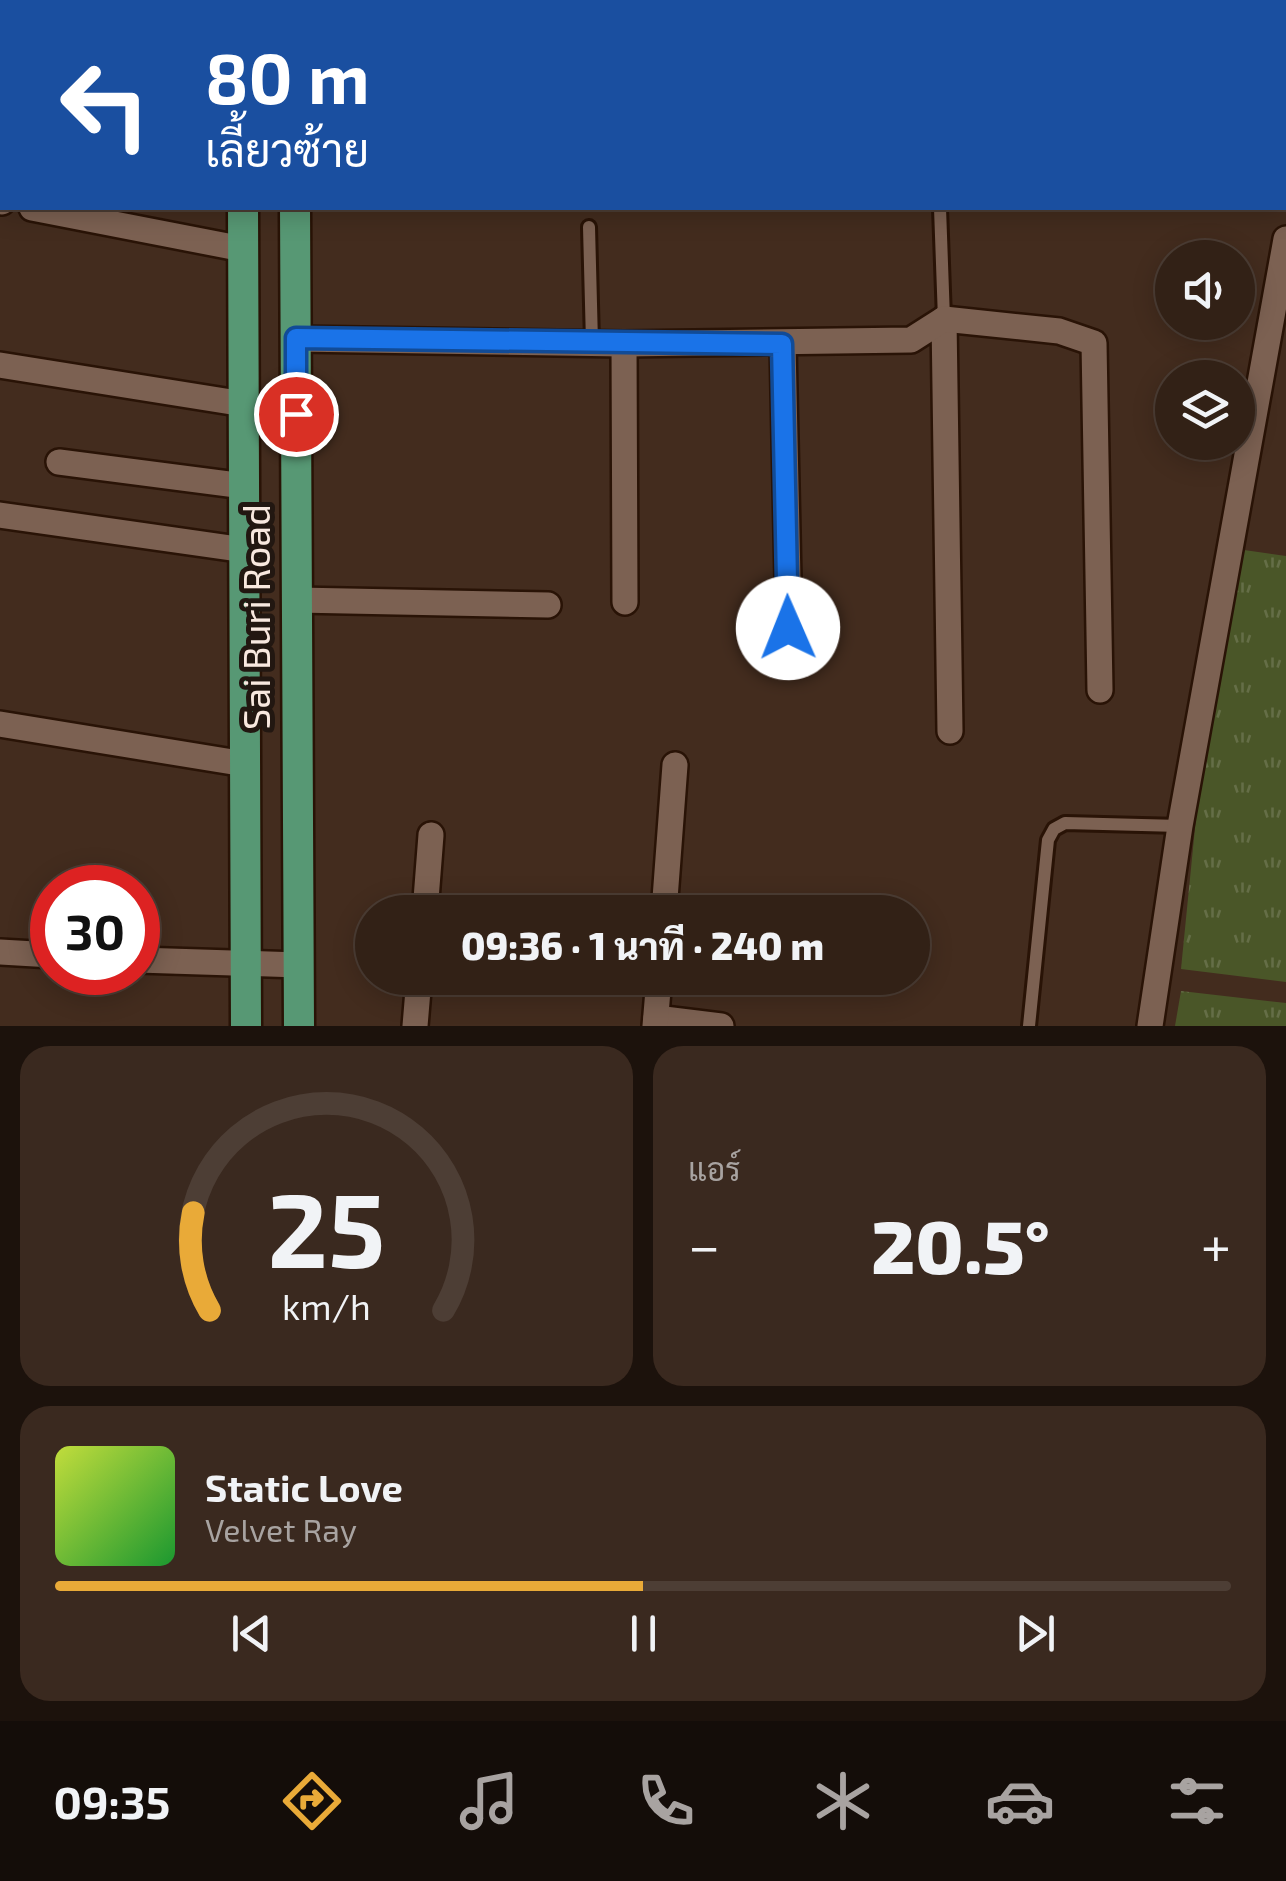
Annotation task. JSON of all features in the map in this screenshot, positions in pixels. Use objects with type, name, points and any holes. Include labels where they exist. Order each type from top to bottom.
[{"type":"main road","name":"Sai Buri Road","points":[[243,210],[246,1026]]},
{"type":"main road","name":"Sai Buri Road","points":[[295,210],[299,1026]]},
{"type":"street","points":[[42,210],[243,249]]},
{"type":"street","points":[[1150,1026],[1180,826],[1286,240]]},
{"type":"street","points":[[296,338],[782,344],[911,340],[944,320],[1059,331],[1094,343],[1100,690]]},
{"type":"street","points":[[944,320],[950,731]]},
{"type":"street","points":[[624,344],[625,602]]},
{"type":"street","points":[[782,344],[788,628]]},
{"type":"street","points":[[0,365],[244,404]]},
{"type":"street","points":[[59,462],[244,486]]},
{"type":"street","points":[[0,515],[245,550]]},
{"type":"street","points":[[297,600],[548,605]]},
{"type":"street","points":[[0,724],[246,764]]},
{"type":"street","points":[[665,895],[674,765]]},
{"type":"street","points":[[427,895],[432,835]]},
{"type":"street","points":[[0,952],[30,954]]},
{"type":"street","points":[[160,961],[299,965]]},
{"type":"street","points":[[415,1026],[418,995]]},
{"type":"street","points":[[658,995],[656,1022],[721,1026]]},
{"type":"lane","points":[[940,210],[944,320]]},
{"type":"lane","points":[[589,227],[592,342]]},
{"type":"lane","points":[[1029,1026],[1048,840],[1054,829],[1065,823],[1180,826]]},
{"type":"green space","points":[[1244,550],[1286,556],[1286,982],[1181,969],[1196,818]]},
{"type":"green space","points":[[1181,991],[1286,1003],[1286,1026],[1175,1026]]},
{"type":"route","points":[[296,414],[296,338],[782,344],[788,628]]}]
